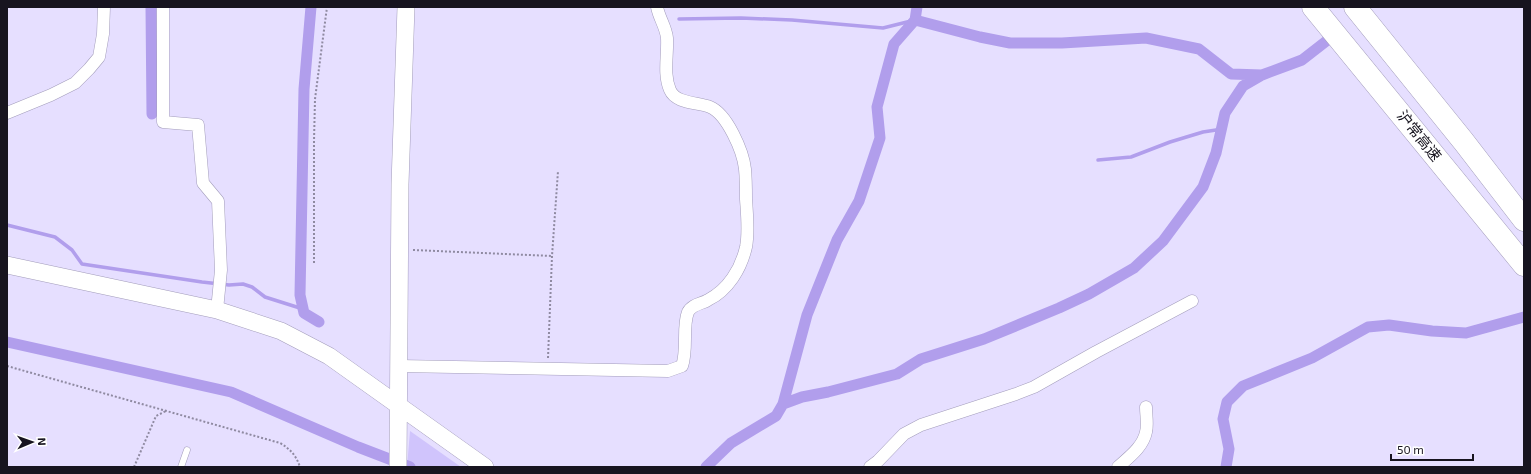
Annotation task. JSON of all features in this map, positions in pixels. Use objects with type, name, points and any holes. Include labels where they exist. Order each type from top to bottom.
[{"type":"highway","name":"沪常高速","points":[[1313,7],[1524,265]]},
{"type":"highway","name":"沪常高速","points":[[1355,7],[1464,142],[1524,220]]},
{"type":"main road","points":[[398,467],[400,184],[406,7]]},
{"type":"main road","points":[[7,265],[217,310],[281,331],[329,356],[485,467]]},
{"type":"street","points":[[7,113],[51,95],[75,83],[89,69],[99,57],[103,34],[104,7]]},
{"type":"street","points":[[163,7],[163,122],[198,125],[203,183],[218,201],[219,284],[217,310]]},
{"type":"street","points":[[399,366],[668,371],[682,366],[685,356],[688,312],[693,306],[709,300],[726,287],[739,268],[746,247],[747,220],[745,168],[738,144],[720,115],[711,107],[678,98],[670,91],[666,76],[667,39],[665,27],[657,7]]},
{"type":"street","points":[[870,467],[878,461],[904,434],[921,425],[1034,387],[1192,301]]},
{"type":"street","points":[[1118,467],[1135,451],[1147,432],[1146,407]]},
{"type":"lane","points":[[181,467],[187,450]]},
{"type":"path","points":[[314,263],[315,99],[327,7]]},
{"type":"path","points":[[548,369],[552,256],[558,172]]},
{"type":"path","points":[[400,250],[552,256]]},
{"type":"path","points":[[7,366],[280,443],[290,450],[297,459],[300,467]]},
{"type":"path","points":[[134,467],[156,416],[166,410]]},
{"type":"shaded area","points":[[410,431],[461,467],[407,467]]},
{"type":"waterway","points":[[151,7],[152,114]]},
{"type":"waterway","points":[[311,7],[304,89],[300,295],[304,313],[319,322]]},
{"type":"waterway","points":[[917,7],[915,20],[980,37],[1010,43],[1062,43],[1146,38],[1199,49],[1231,74],[1262,75],[1302,60],[1329,39]]},
{"type":"waterway","points":[[679,19],[741,18],[792,20],[883,28],[915,20]]},
{"type":"waterway","points":[[706,467],[731,443],[776,416],[783,404],[807,315],[837,240],[859,201],[880,138],[877,107],[894,44],[915,20]]},
{"type":"waterway","points":[[783,404],[802,397],[828,392],[897,374],[921,359],[984,339],[1059,308],[1089,294],[1134,268],[1163,241],[1203,187],[1216,153],[1225,113],[1243,86],[1262,75]]},
{"type":"waterway","points":[[1098,160],[1131,157],[1170,142],[1203,132],[1216,130],[1220,134]]},
{"type":"waterway","points":[[7,225],[55,237],[72,250],[82,264],[202,282],[229,285],[243,284],[252,287],[265,297],[303,309]]},
{"type":"waterway","points":[[1226,467],[1229,449],[1223,419],[1227,402],[1243,386],[1312,358],[1368,327],[1389,325],[1432,331],[1466,333],[1524,317]]},
{"type":"waterway","points":[[7,342],[231,392],[358,447],[410,467]]}]
